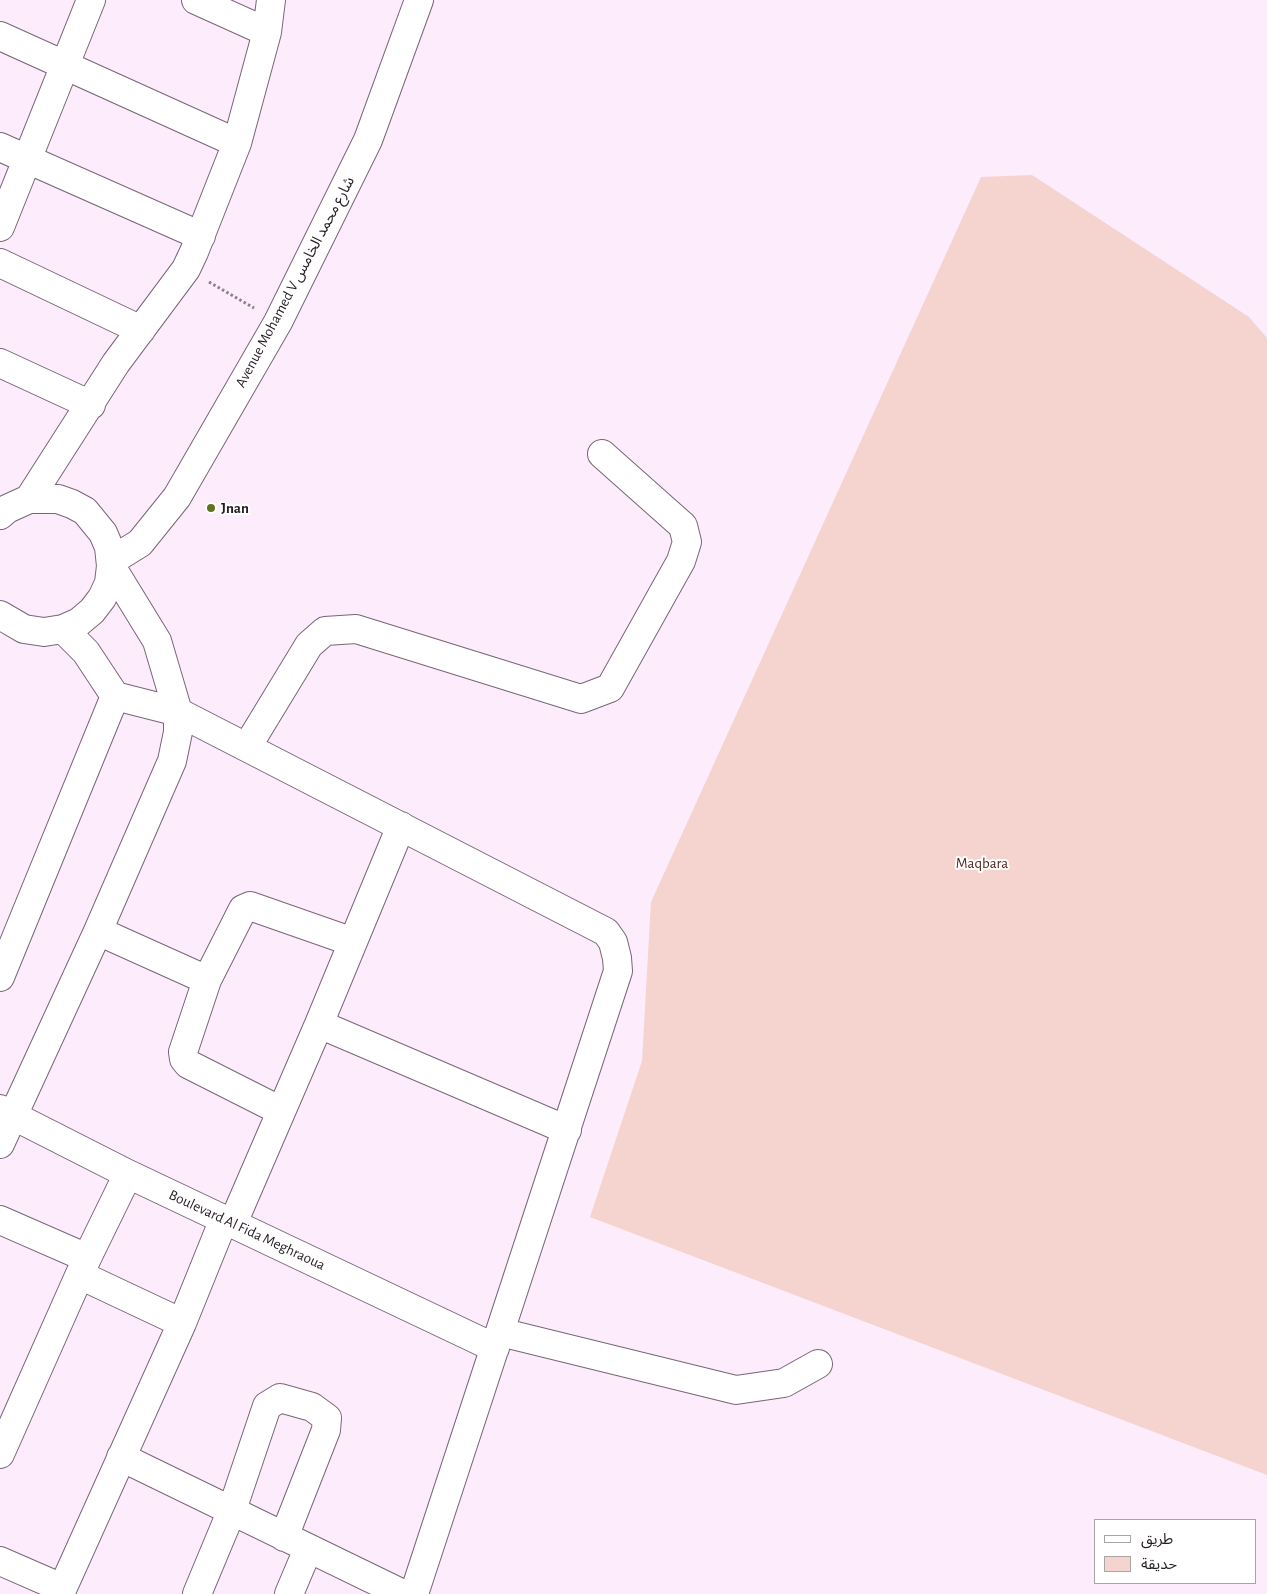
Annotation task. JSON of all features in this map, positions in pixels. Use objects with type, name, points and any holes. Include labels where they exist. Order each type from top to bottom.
[{"type":"street","points":[[0,227],[91,0]]},
{"type":"street","points":[[196,0],[267,32]]},
{"type":"street","points":[[9,506],[91,405],[116,363],[186,269],[201,236],[237,143],[267,32],[271,0]]},
{"type":"street","name":"Avenue Mohamed V شارع محمد الخامس","points":[[111,564],[140,543],[177,497],[278,322],[368,140],[419,0]]},
{"type":"street","points":[[0,36],[237,143]]},
{"type":"street","points":[[0,147],[201,236]]},
{"type":"street","points":[[0,263],[141,330]]},
{"type":"street","points":[[0,364],[91,405]]},
{"type":"street","points":[[246,747],[309,645],[325,631],[356,629],[581,698],[610,688],[681,561],[686,542],[683,526],[602,454]]},
{"type":"street","points":[[0,1144],[6,1112],[98,931],[172,760],[178,732],[178,712],[157,641],[111,564],[104,533],[85,512],[58,499],[9,506]]},
{"type":"street","points":[[0,614],[24,629],[44,632],[63,629],[79,622],[92,612],[102,598],[109,583],[111,564]]},
{"type":"street","points":[[63,629],[86,652],[115,696],[178,712],[606,932],[613,942],[618,971],[414,1594]]},
{"type":"street","points":[[0,977],[115,696]]},
{"type":"street","points":[[0,1561],[61,1591],[228,1221],[281,1111],[401,826]]},
{"type":"street","points":[[281,1111],[188,1064],[184,1059],[182,1052],[207,980],[244,909],[250,906],[353,942]]},
{"type":"street","points":[[98,931],[207,980]]},
{"type":"street","points":[[319,1024],[566,1130]]},
{"type":"street","name":"Boulevard Al Fida Meghraoua","points":[[6,1112],[128,1174],[228,1221],[498,1340],[736,1390],[784,1383],[818,1364]]},
{"type":"street","points":[[0,1454],[10,1409],[84,1267],[128,1174]]},
{"type":"street","points":[[0,1220],[182,1323]]},
{"type":"street","points":[[197,1594],[232,1510],[267,1406],[280,1398],[312,1407],[327,1418],[326,1430],[284,1537]]},
{"type":"street","points":[[121,1457],[403,1594]]},
{"type":"street","points":[[289,1594],[308,1549]]},
{"type":"path","points":[[186,269],[278,322]]},
{"type":"green space","name":"Maqbara","points":[[1032,175],[1249,317],[1267,338],[1267,1475],[590,1217],[642,1061],[651,902],[981,177]]},
{"type":"place","name":"Jnan","points":[[211,508]]}]
